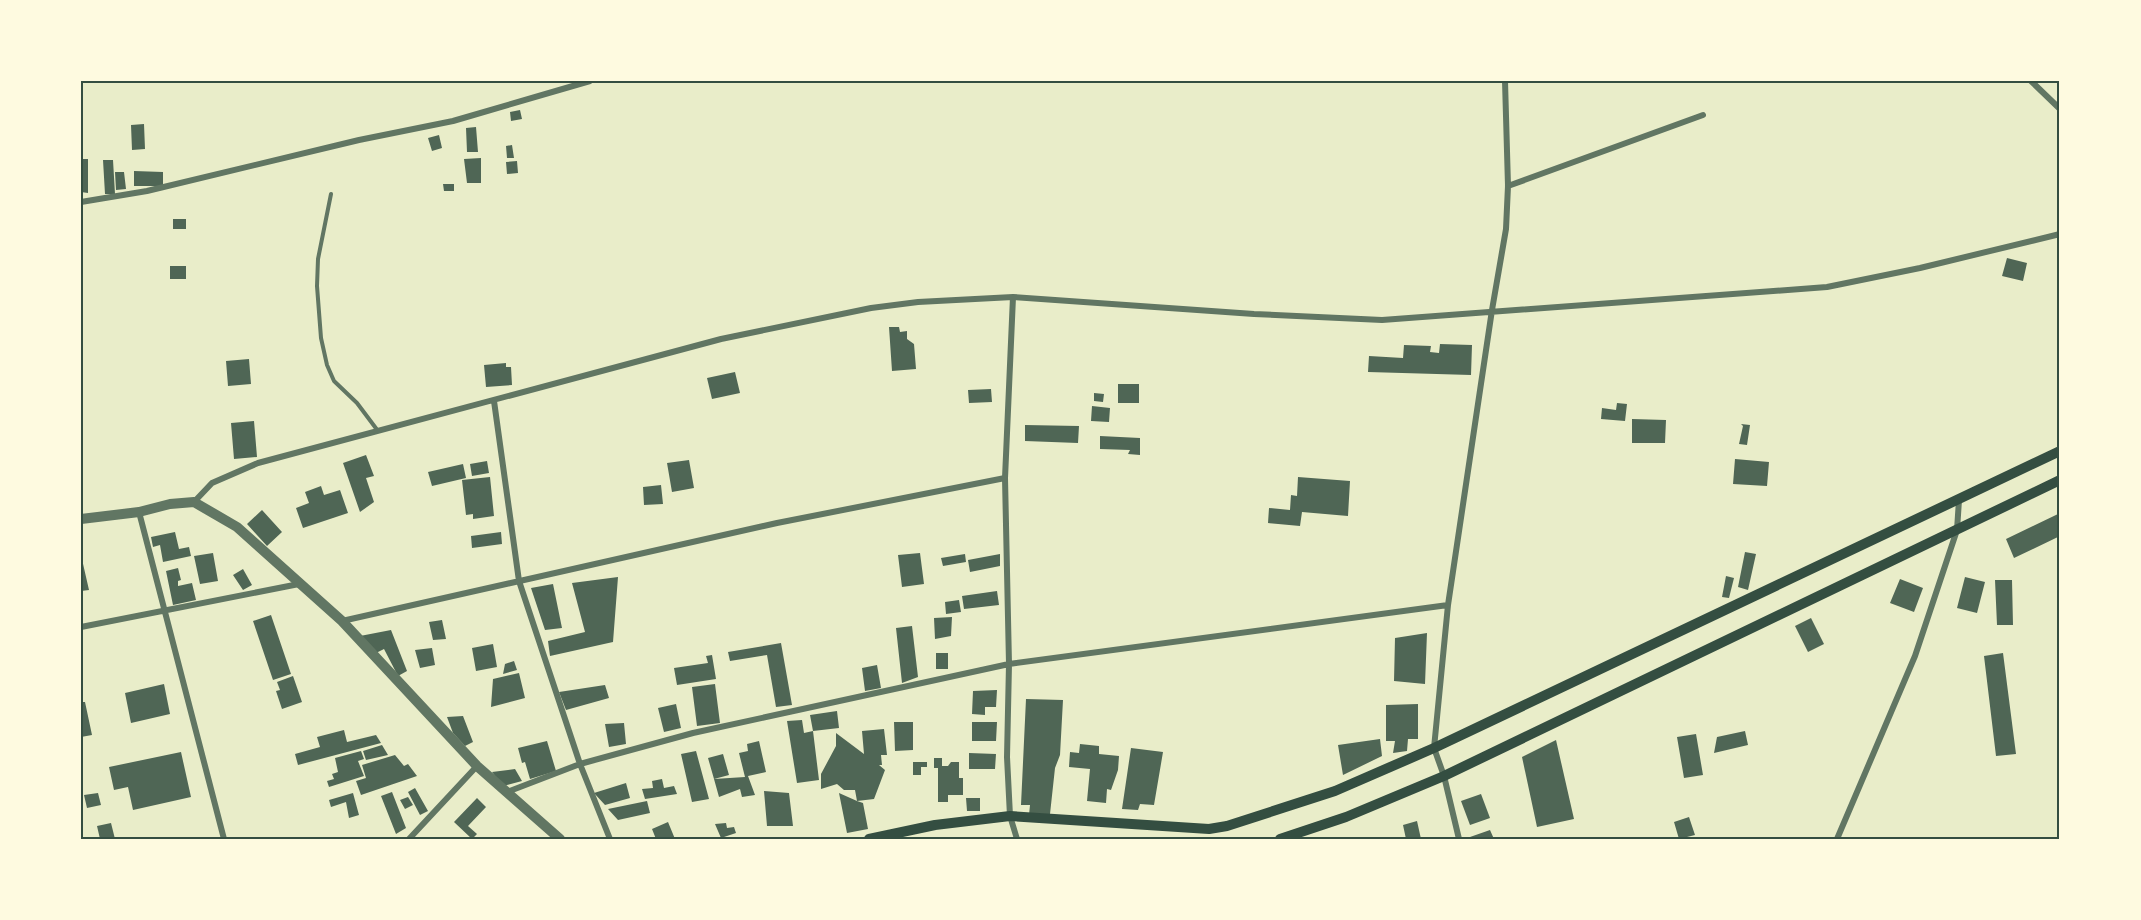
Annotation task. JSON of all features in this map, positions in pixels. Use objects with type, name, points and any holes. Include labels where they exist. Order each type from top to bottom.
[{"type":"main road","points":[[869,839],[935,825],[1010,816],[1209,829],[1335,791],[1434,748],[2060,452]]},
{"type":"main road","points":[[1280,839],[1346,817],[1444,776],[2060,480]]},
{"type":"street","points":[[81,202],[147,191],[348,143],[453,121],[590,81]]},
{"type":"street","points":[[1459,839],[1444,776],[1434,748],[1448,605],[1506,229],[1508,186],[1505,81]]},
{"type":"street","points":[[2031,81],[2060,109]]},
{"type":"street","points":[[1508,186],[1702,115]]},
{"type":"street","points":[[194,502],[212,483],[258,463],[721,339],[860,310],[918,302],[1013,297],[1254,314],[1382,320],[1492,310],[1827,287],[1920,268],[2060,234]]},
{"type":"street","points":[[1013,297],[1005,478],[1009,664],[1007,757],[1010,816],[1017,839]]},
{"type":"street","points":[[494,401],[519,581],[580,764],[610,839]]},
{"type":"street","points":[[342,621],[777,523],[1005,478]]},
{"type":"street","points":[[1837,839],[1915,656],[1956,530],[1959,501]]},
{"type":"street","points":[[81,519],[194,502],[237,527],[342,621],[477,766],[560,839]]},
{"type":"street","points":[[139,512],[225,839]]},
{"type":"street","points":[[81,627],[299,584]]},
{"type":"street","points":[[506,792],[580,764],[693,733],[1009,664],[1448,605]]},
{"type":"street","points":[[409,839],[477,766]]},
{"type":"lane","points":[[331,194],[318,259],[317,286],[323,347],[334,381],[357,403],[378,431]]},
{"type":"building","points":[[520,110],[522,119],[511,121],[510,112]]},
{"type":"building","points":[[144,124],[145,149],[132,150],[131,125]]},
{"type":"building","points":[[476,127],[478,152],[467,152],[466,128]]},
{"type":"building","points":[[439,135],[442,148],[432,151],[428,138]]},
{"type":"building","points":[[512,145],[514,158],[507,158],[506,146]]},
{"type":"building","points":[[481,158],[481,183],[467,183],[464,159]]},
{"type":"building","points":[[81,159],[88,159],[88,193],[81,192]]},
{"type":"building","points":[[103,160],[113,160],[115,194],[105,194]]},
{"type":"building","points":[[517,161],[518,173],[507,174],[506,162]]},
{"type":"building","points":[[134,171],[163,172],[163,186],[134,186]]},
{"type":"building","points":[[115,172],[124,172],[126,189],[116,190]]},
{"type":"building","points":[[443,184],[454,184],[454,191],[444,191]]},
{"type":"building","points":[[173,219],[186,219],[186,229],[173,229]]},
{"type":"building","points":[[2007,258],[2027,263],[2023,281],[2002,276]]},
{"type":"building","points":[[170,266],[186,266],[186,279],[170,279]]},
{"type":"building","points":[[889,327],[899,327],[900,332],[907,331],[907,339],[914,344],[916,369],[892,371]]},
{"type":"building","points":[[1440,344],[1472,345],[1471,375],[1368,372],[1369,356],[1403,358],[1404,345],[1431,346],[1430,352],[1439,353]]},
{"type":"building","points":[[249,359],[251,384],[228,386],[226,361]]},
{"type":"building","points":[[506,363],[506,367],[511,367],[512,385],[486,387],[484,365]]},
{"type":"building","points":[[735,372],[740,393],[712,399],[707,378]]},
{"type":"building","points":[[1118,384],[1139,384],[1139,403],[1118,403]]},
{"type":"building","points":[[991,389],[992,402],[969,403],[968,390]]},
{"type":"building","points":[[1094,393],[1104,394],[1103,402],[1094,401]]},
{"type":"building","points":[[1617,403],[1627,404],[1625,421],[1601,419],[1602,408],[1616,410]]},
{"type":"building","points":[[1092,406],[1110,408],[1109,422],[1091,421]]},
{"type":"building","points":[[1632,419],[1666,420],[1665,443],[1632,443]]},
{"type":"building","points":[[254,421],[257,457],[234,459],[231,423]]},
{"type":"building","points":[[1741,424],[1750,425],[1747,445],[1739,444],[1743,426]]},
{"type":"building","points":[[1025,425],[1079,426],[1078,443],[1025,441]]},
{"type":"building","points":[[1100,436],[1140,438],[1140,455],[1128,454],[1130,450],[1100,449]]},
{"type":"building","points":[[366,455],[374,476],[366,478],[374,502],[360,512],[343,463]]},
{"type":"building","points":[[1735,459],[1769,462],[1767,486],[1733,484]]},
{"type":"building","points":[[689,460],[694,488],[672,492],[667,463]]},
{"type":"building","points":[[487,461],[489,473],[472,476],[470,464]]},
{"type":"building","points":[[463,464],[466,478],[432,486],[428,472]]},
{"type":"building","points":[[490,477],[494,516],[473,519],[473,514],[466,515],[462,480]]},
{"type":"building","points":[[1298,477],[1350,481],[1348,516],[1302,512],[1300,526],[1268,523],[1269,508],[1290,510],[1291,495],[1297,496]]},
{"type":"building","points":[[661,485],[663,504],[644,505],[643,487]]},
{"type":"building","points":[[321,486],[324,495],[340,490],[348,513],[303,528],[296,508],[309,503],[305,492]]},
{"type":"building","points":[[262,510],[282,532],[267,546],[247,524]]},
{"type":"building","points":[[2058,514],[2060,536],[2014,558],[2006,539]]},
{"type":"building","points":[[175,532],[179,549],[189,547],[191,556],[163,562],[160,545],[153,547],[151,537]]},
{"type":"building","points":[[501,532],[502,544],[472,548],[471,536]]},
{"type":"building","points":[[1745,552],[1756,554],[1748,590],[1738,587]]},
{"type":"building","points":[[213,553],[218,581],[200,584],[194,556]]},
{"type":"building","points":[[920,553],[924,584],[902,587],[898,555]]},
{"type":"building","points":[[965,554],[966,562],[943,566],[941,558]]},
{"type":"building","points":[[1000,554],[1000,566],[970,572],[968,560]]},
{"type":"building","points":[[81,555],[89,590],[81,591]]},
{"type":"building","points":[[178,568],[181,580],[178,581],[178,586],[192,583],[196,600],[173,605],[166,571]]},
{"type":"building","points":[[243,569],[252,585],[243,590],[233,575]]},
{"type":"building","points":[[1726,576],[1734,578],[1729,598],[1722,597]]},
{"type":"building","points":[[618,577],[613,642],[550,656],[548,641],[585,632],[572,583]]},
{"type":"building","points":[[1965,577],[1985,582],[1977,613],[1957,608]]},
{"type":"building","points":[[1900,579],[1923,588],[1914,612],[1890,603]]},
{"type":"building","points":[[1995,580],[2012,580],[2013,625],[1997,625]]},
{"type":"building","points":[[553,584],[562,628],[545,630],[531,588]]},
{"type":"building","points":[[997,591],[999,605],[964,609],[962,596]]},
{"type":"building","points":[[959,600],[961,612],[946,614],[945,602]]},
{"type":"building","points":[[271,615],[291,674],[273,680],[253,621]]},
{"type":"building","points":[[952,617],[951,636],[935,639],[934,618]]},
{"type":"building","points":[[1811,618],[1824,644],[1808,652],[1795,626]]},
{"type":"building","points":[[442,620],[446,639],[433,640],[429,622]]},
{"type":"building","points":[[912,626],[918,677],[902,683],[896,628]]},
{"type":"building","points":[[391,630],[407,671],[398,676],[384,649],[374,654],[360,636]]},
{"type":"building","points":[[1427,633],[1425,684],[1394,681],[1395,638]]},
{"type":"building","points":[[781,643],[792,705],[776,707],[767,655],[730,661],[728,652]]},
{"type":"building","points":[[493,644],[497,667],[476,671],[472,648]]},
{"type":"building","points":[[432,648],[435,665],[420,668],[415,650]]},
{"type":"building","points":[[936,653],[948,653],[948,669],[936,669]]},
{"type":"building","points":[[2003,653],[2016,754],[1996,756],[1984,656]]},
{"type":"building","points":[[712,655],[716,679],[677,685],[674,668],[708,663],[706,656]]},
{"type":"building","points":[[514,661],[517,670],[503,674],[505,664]]},
{"type":"building","points":[[877,665],[881,688],[865,691],[862,668]]},
{"type":"building","points":[[519,673],[525,698],[491,707],[493,679]]},
{"type":"building","points":[[293,676],[302,702],[282,709],[276,691],[280,690],[277,682]]},
{"type":"building","points":[[164,684],[170,714],[131,723],[125,693]]},
{"type":"building","points":[[715,684],[720,723],[697,726],[692,687]]},
{"type":"building","points":[[605,685],[609,698],[566,710],[559,692]]},
{"type":"building","points":[[997,690],[996,707],[985,707],[985,715],[972,714],[973,691]]},
{"type":"building","points":[[1026,699],[1063,700],[1060,755],[1055,768],[1050,814],[1029,815],[1030,805],[1021,805]]},
{"type":"building","points":[[81,702],[85,702],[92,735],[81,737]]},
{"type":"building","points":[[676,704],[681,728],[664,732],[658,708]]},
{"type":"building","points":[[1418,704],[1418,739],[1408,739],[1407,751],[1393,753],[1395,741],[1386,741],[1386,705]]},
{"type":"building","points":[[837,711],[839,728],[813,731],[810,715]]},
{"type":"building","points":[[463,716],[473,742],[465,746],[453,733],[447,717]]},
{"type":"building","points":[[802,720],[804,733],[813,731],[819,780],[797,783],[787,721]]},
{"type":"building","points":[[894,722],[913,722],[913,750],[895,751]]},
{"type":"building","points":[[972,722],[997,722],[996,741],[972,741]]},
{"type":"building","points":[[624,723],[626,744],[609,747],[605,724]]},
{"type":"building","points":[[884,729],[887,755],[881,755],[882,765],[879,765],[885,770],[874,799],[857,801],[855,790],[844,790],[837,784],[821,789],[821,774],[836,746],[836,733],[864,754],[862,731]]},
{"type":"building","points":[[344,730],[347,742],[376,735],[381,743],[298,765],[295,754],[320,747],[317,737]]},
{"type":"building","points":[[1745,731],[1748,745],[1714,753],[1717,737]]},
{"type":"building","points":[[1696,734],[1703,775],[1684,778],[1677,737]]},
{"type":"building","points":[[1380,739],[1382,756],[1343,775],[1338,745]]},
{"type":"building","points":[[1556,740],[1574,819],[1537,827],[1522,757]]},
{"type":"building","points":[[547,741],[556,771],[530,779],[518,748]]},
{"type":"building","points":[[759,741],[766,772],[748,776],[755,795],[742,797],[740,789],[719,797],[714,779],[745,777],[739,753],[748,751],[747,744]]},
{"type":"building","points":[[1080,744],[1099,746],[1099,754],[1119,756],[1118,770],[1111,790],[1107,789],[1106,803],[1087,801],[1090,769],[1069,767],[1070,752],[1079,753]]},
{"type":"building","points":[[382,745],[388,755],[366,760],[363,751]]},
{"type":"building","points":[[1131,748],[1163,752],[1154,805],[1140,804],[1138,810],[1122,809]]},
{"type":"building","points":[[361,751],[364,759],[358,761],[364,776],[329,787],[327,781],[334,779],[332,774],[338,772],[335,758]]},
{"type":"building","points":[[696,751],[709,799],[692,802],[681,754]]},
{"type":"building","points":[[181,752],[191,797],[133,810],[128,787],[114,790],[109,767]]},
{"type":"building","points":[[969,753],[996,754],[995,769],[969,769]]},
{"type":"building","points":[[723,754],[729,775],[714,779],[708,758]]},
{"type":"building","points":[[395,755],[404,766],[408,764],[417,776],[361,795],[356,781],[366,778],[362,765]]},
{"type":"building","points":[[934,758],[942,758],[942,766],[948,766],[951,762],[959,762],[959,778],[963,778],[963,795],[948,795],[948,802],[938,802],[938,768],[934,768]]},
{"type":"building","points":[[913,762],[927,762],[927,767],[921,767],[921,775],[913,775]]},
{"type":"building","points":[[515,769],[522,781],[503,786],[492,772]]},
{"type":"building","points":[[662,779],[664,788],[674,786],[677,794],[645,799],[642,789],[653,788],[652,781]]},
{"type":"building","points":[[626,783],[630,798],[605,805],[594,793]]},
{"type":"building","points":[[415,788],[428,811],[420,815],[408,792]]},
{"type":"building","points":[[764,791],[789,793],[793,826],[767,826]]},
{"type":"building","points":[[392,792],[406,828],[396,834],[381,796]]},
{"type":"building","points":[[98,793],[101,805],[87,808],[84,795]]},
{"type":"building","points":[[353,793],[359,815],[349,818],[346,802],[331,807],[329,800]]},
{"type":"building","points":[[839,793],[863,803],[868,829],[847,833]]},
{"type":"building","points":[[1481,794],[1490,818],[1470,825],[1461,801]]},
{"type":"building","points":[[408,797],[413,805],[405,809],[400,800]]},
{"type":"building","points":[[477,798],[486,807],[468,826],[477,834],[472,839],[454,822]]},
{"type":"building","points":[[966,798],[980,798],[980,811],[967,811]]},
{"type":"building","points":[[647,801],[650,813],[618,820],[608,809]]},
{"type":"building","points":[[1689,817],[1695,835],[1679,839],[1674,822]]},
{"type":"building","points":[[1417,821],[1421,839],[1406,839],[1403,825]]},
{"type":"building","points":[[668,822],[675,839],[656,839],[652,829]]},
{"type":"building","points":[[111,823],[115,839],[100,839],[97,826]]},
{"type":"building","points":[[726,823],[727,828],[734,827],[736,833],[721,838],[715,824]]},
{"type":"building","points":[[1490,830],[1494,839],[1471,839],[1470,837]]}]
